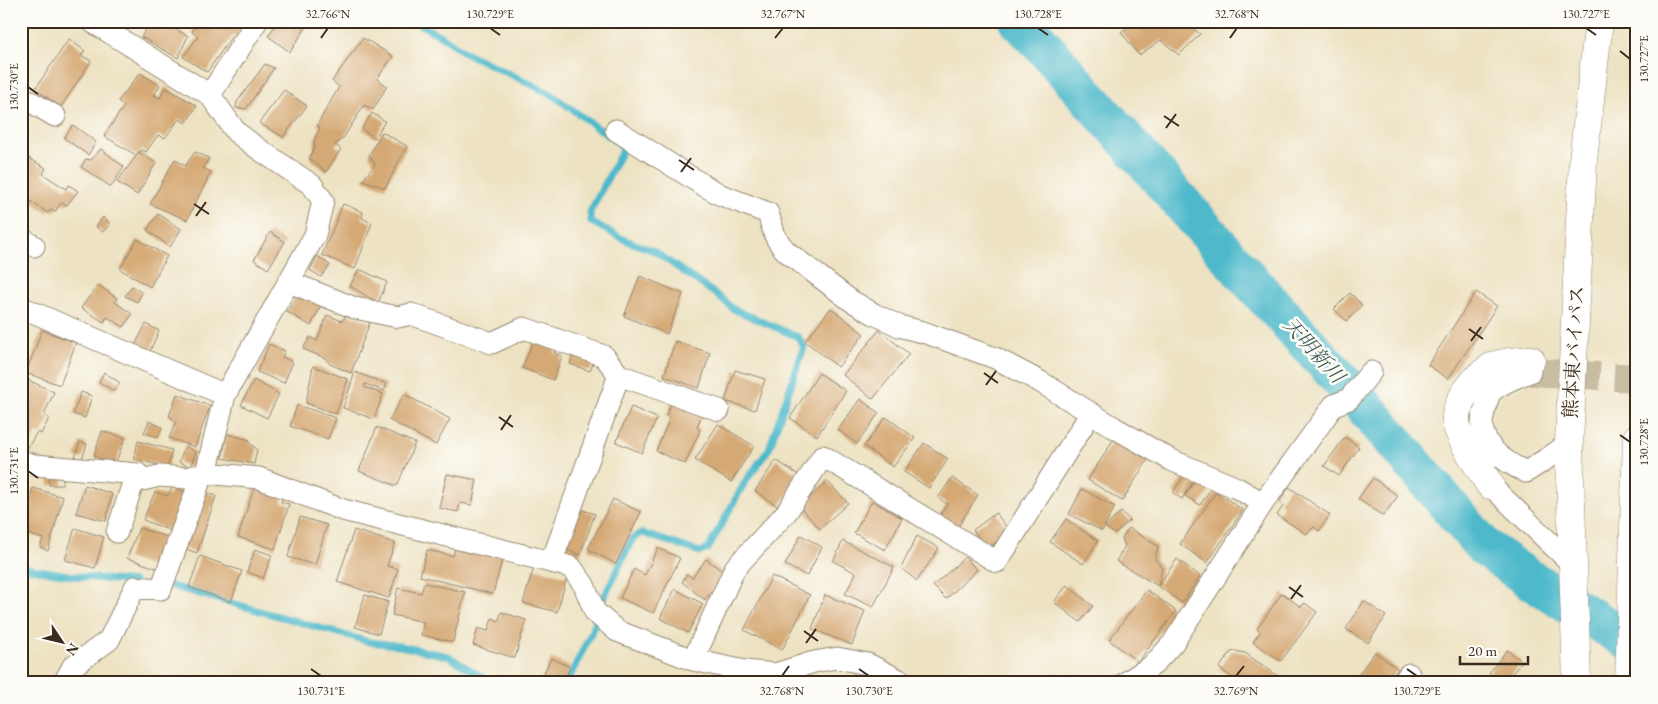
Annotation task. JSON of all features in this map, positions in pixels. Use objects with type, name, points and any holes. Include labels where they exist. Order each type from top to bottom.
[{"type":"main road","name":"熊本東バイパス","points":[[1576,683],[1569,443],[1583,160],[1599,21]]},
{"type":"main road","points":[[1490,485],[1463,439],[1456,421],[1460,402],[1473,382],[1498,364],[1530,366]]},
{"type":"main road","points":[[1629,676],[1630,599],[1637,438]]},
{"type":"street","points":[[64,683],[73,666],[109,640],[135,587],[161,589],[204,474],[225,395],[315,235],[323,201],[312,184],[236,132],[210,95],[91,21]]},
{"type":"street","points":[[210,95],[257,21]]},
{"type":"street","points":[[21,96],[55,116]]},
{"type":"street","points":[[616,130],[721,195],[768,213],[778,244],[850,300],[874,314],[899,326],[926,333],[995,358],[1039,381],[1171,460],[1237,488],[1263,503]]},
{"type":"street","points":[[289,282],[355,308],[398,317],[411,314],[492,343],[524,328],[604,356],[619,376],[720,410]]},
{"type":"street","points":[[21,307],[225,395]]},
{"type":"street","points":[[1530,366],[1491,392],[1482,418],[1484,440],[1508,463],[1526,472],[1569,443]]},
{"type":"street","points":[[552,561],[619,376]]},
{"type":"street","points":[[1125,683],[1154,665],[1173,643],[1263,503],[1334,405],[1360,385]]},
{"type":"street","points":[[693,660],[735,568],[786,513],[823,456],[997,562],[1092,413]]},
{"type":"street","points":[[21,461],[35,465],[138,474],[117,532]]},
{"type":"street","points":[[134,482],[159,476],[187,478],[204,474],[259,478],[343,510],[571,567],[584,585],[595,612],[617,631],[693,660],[744,672],[774,674],[814,662],[837,658],[868,664],[905,683]]},
{"type":"street","points":[[1490,485],[1574,572]]},
{"type":"street","points":[[1629,676],[1637,640]]},
{"type":"building","points":[[152,21],[161,21],[188,36],[178,58],[141,37]]},
{"type":"building","points":[[198,21],[247,21],[236,37],[232,36],[207,72],[183,57],[198,37],[192,32]]},
{"type":"building","points":[[278,21],[310,21],[290,52],[268,36]]},
{"type":"building","points":[[1136,21],[1185,21],[1200,34],[1179,55],[1161,40],[1139,55],[1121,32]]},
{"type":"building","points":[[363,38],[393,56],[377,79],[387,86],[373,110],[364,105],[344,137],[335,145],[341,149],[326,172],[309,158],[315,147],[314,141],[320,127],[317,125],[339,87],[332,81]]},
{"type":"building","points":[[69,39],[85,51],[81,55],[91,61],[61,107],[35,89]]},
{"type":"building","points":[[265,64],[274,68],[246,109],[236,108],[237,102]]},
{"type":"building","points":[[140,73],[160,85],[154,95],[160,98],[165,87],[197,106],[186,123],[179,119],[165,138],[158,135],[146,152],[142,150],[136,155],[104,136],[124,106],[118,101]]},
{"type":"building","points":[[284,90],[307,106],[283,137],[259,123]]},
{"type":"building","points":[[372,113],[385,121],[375,138],[362,129]]},
{"type":"building","points":[[73,125],[96,142],[88,155],[64,138]]},
{"type":"building","points":[[382,132],[407,146],[385,188],[363,180],[375,164],[369,155]]},
{"type":"building","points":[[101,149],[124,167],[111,187],[81,167],[86,159],[91,160]]},
{"type":"building","points":[[139,152],[156,163],[137,195],[117,182]]},
{"type":"building","points":[[195,152],[209,158],[203,168],[211,172],[187,220],[150,204],[175,159],[185,166]]},
{"type":"building","points":[[27,157],[46,168],[43,174],[66,189],[69,185],[78,191],[67,205],[61,203],[55,212],[50,210],[48,213],[21,195],[21,164]]},
{"type":"building","points":[[343,204],[363,212],[362,218],[372,223],[355,269],[322,255]]},
{"type":"building","points":[[158,214],[181,229],[170,247],[147,230]]},
{"type":"building","points":[[103,217],[110,224],[103,232],[96,227]]},
{"type":"building","points":[[270,232],[285,242],[268,269],[254,260]]},
{"type":"building","points":[[137,239],[167,256],[150,287],[120,269]]},
{"type":"building","points":[[317,256],[330,265],[321,277],[310,270]]},
{"type":"building","points":[[359,269],[387,282],[378,303],[350,286]]},
{"type":"building","points":[[640,276],[683,294],[667,334],[624,316]]},
{"type":"building","points":[[98,285],[117,298],[115,302],[132,314],[124,327],[107,317],[104,322],[81,308]]},
{"type":"building","points":[[132,286],[142,293],[137,302],[125,296]]},
{"type":"building","points":[[1476,292],[1497,306],[1448,379],[1428,365]]},
{"type":"building","points":[[1350,293],[1362,305],[1347,321],[1334,309]]},
{"type":"building","points":[[299,294],[321,305],[311,326],[287,312]]},
{"type":"building","points":[[831,308],[864,334],[838,367],[805,341]]},
{"type":"building","points":[[347,314],[370,322],[351,373],[330,364],[325,358],[303,349],[310,337],[317,341],[327,315],[342,321]]},
{"type":"building","points":[[146,324],[159,331],[147,357],[133,349]]},
{"type":"building","points":[[42,330],[76,343],[60,385],[26,373]]},
{"type":"building","points":[[879,330],[909,354],[873,399],[843,375]]},
{"type":"building","points":[[535,337],[557,345],[554,353],[562,356],[553,380],[522,368]]},
{"type":"building","points":[[675,341],[710,353],[699,388],[664,376]]},
{"type":"building","points":[[578,343],[598,350],[590,371],[570,364]]},
{"type":"building","points":[[269,344],[285,351],[282,357],[293,362],[284,383],[257,372]]},
{"type":"building","points":[[313,366],[348,379],[336,414],[306,403]]},
{"type":"building","points":[[735,370],[765,379],[755,410],[725,401]]},
{"type":"building","points":[[104,372],[120,383],[114,391],[99,382]]},
{"type":"building","points":[[355,372],[387,384],[384,391],[365,384],[364,387],[383,394],[374,419],[343,408]]},
{"type":"building","points":[[819,373],[846,391],[817,436],[790,418]]},
{"type":"building","points":[[26,379],[54,392],[44,415],[49,418],[41,434],[37,432],[26,451],[21,449],[21,387]]},
{"type":"building","points":[[254,380],[279,394],[267,418],[241,405]]},
{"type":"building","points":[[81,392],[92,396],[85,418],[73,414]]},
{"type":"building","points":[[177,394],[210,406],[195,447],[169,438],[176,422],[169,416]]},
{"type":"building","points":[[404,394],[450,419],[436,445],[389,420]]},
{"type":"building","points":[[860,399],[879,413],[857,444],[838,430]]},
{"type":"building","points":[[672,401],[702,414],[697,427],[700,430],[685,464],[656,451],[670,418],[666,416]]},
{"type":"building","points":[[297,405],[336,418],[328,439],[290,426]]},
{"type":"building","points":[[631,407],[657,418],[642,453],[616,442]]},
{"type":"building","points":[[886,417],[915,438],[893,467],[864,446]]},
{"type":"building","points":[[149,421],[162,427],[158,437],[144,433]]},
{"type":"building","points":[[718,424],[754,446],[731,482],[695,460]]},
{"type":"building","points":[[377,427],[415,443],[397,486],[359,471]]},
{"type":"building","points":[[102,431],[125,438],[115,464],[94,456]]},
{"type":"building","points":[[227,434],[250,440],[249,443],[257,449],[254,464],[222,458]]},
{"type":"building","points":[[1115,437],[1149,458],[1122,501],[1088,480]]},
{"type":"building","points":[[1345,437],[1359,447],[1339,476],[1324,466]]},
{"type":"building","points":[[138,441],[172,450],[168,467],[134,459]]},
{"type":"building","points":[[80,442],[87,444],[82,459],[75,457]]},
{"type":"building","points":[[924,443],[948,459],[929,488],[904,472]]},
{"type":"building","points":[[185,446],[196,452],[190,467],[179,462]]},
{"type":"building","points":[[776,460],[800,476],[779,507],[755,491]]},
{"type":"building","points":[[1187,470],[1196,476],[1182,499],[1173,493]]},
{"type":"building","points":[[447,474],[477,480],[472,505],[460,503],[458,512],[439,508]]},
{"type":"building","points":[[48,475],[64,476],[62,485],[49,485]]},
{"type":"building","points":[[1197,477],[1212,487],[1200,505],[1185,496]]},
{"type":"building","points":[[952,478],[978,495],[956,530],[938,518],[947,504],[938,498]]},
{"type":"building","points":[[1373,478],[1398,496],[1383,516],[1358,499]]},
{"type":"building","points":[[827,481],[848,503],[820,529],[800,507]]},
{"type":"building","points":[[85,485],[112,494],[106,521],[76,513]]},
{"type":"building","points":[[173,487],[188,494],[174,532],[143,520],[155,492],[167,496]]},
{"type":"building","points":[[1289,487],[1330,515],[1319,531],[1314,527],[1306,534],[1277,515],[1283,506],[1280,501]]},
{"type":"building","points":[[33,488],[63,497],[48,551],[40,547],[43,539],[21,532],[21,526]]},
{"type":"building","points":[[254,488],[283,497],[281,502],[289,504],[275,549],[238,537]]},
{"type":"building","points":[[1082,489],[1115,507],[1102,531],[1069,514]]},
{"type":"building","points":[[204,491],[216,496],[197,553],[181,547]]},
{"type":"building","points":[[1216,492],[1243,510],[1207,563],[1180,544]]},
{"type":"building","points":[[613,499],[641,512],[616,564],[588,549]]},
{"type":"building","points":[[872,501],[902,518],[885,550],[854,533]]},
{"type":"building","points":[[574,507],[595,514],[580,555],[560,547]]},
{"type":"building","points":[[1121,512],[1130,520],[1115,534],[1105,527]]},
{"type":"building","points":[[996,513],[1010,532],[987,549],[973,530]]},
{"type":"building","points":[[300,517],[327,525],[315,565],[288,557]]},
{"type":"building","points":[[1066,519],[1098,541],[1083,564],[1050,542]]},
{"type":"building","points":[[75,528],[104,537],[95,568],[65,560]]},
{"type":"building","points":[[139,528],[171,538],[159,569],[127,558]]},
{"type":"building","points":[[1129,528],[1158,546],[1155,559],[1162,568],[1158,586],[1116,561],[1125,546],[1122,538]]},
{"type":"building","points":[[354,530],[395,543],[387,566],[398,569],[389,598],[337,582]]},
{"type":"building","points":[[801,535],[822,547],[807,576],[785,565]]},
{"type":"building","points":[[917,536],[939,548],[917,581],[901,568]]},
{"type":"building","points":[[843,541],[894,567],[873,607],[845,594],[856,573],[833,561]]},
{"type":"building","points":[[456,544],[503,556],[493,594],[420,576],[427,550],[453,556]]},
{"type":"building","points":[[658,548],[680,558],[653,613],[620,598],[634,569],[645,575]]},
{"type":"building","points":[[255,549],[272,555],[263,578],[247,572]]},
{"type":"building","points":[[200,556],[242,571],[231,602],[189,587]]},
{"type":"building","points":[[965,557],[977,570],[946,599],[933,586]]},
{"type":"building","points":[[706,559],[725,573],[705,600],[682,582],[687,574],[692,578]]},
{"type":"building","points":[[1177,559],[1200,576],[1182,603],[1158,586]]},
{"type":"building","points":[[534,568],[567,577],[557,612],[523,603]]},
{"type":"building","points":[[772,576],[810,595],[782,650],[744,630]]},
{"type":"building","points":[[424,583],[465,592],[453,642],[421,635],[424,622],[392,615],[398,588],[421,593]]},
{"type":"building","points":[[1067,585],[1093,606],[1080,622],[1054,602]]},
{"type":"building","points":[[675,589],[703,604],[688,633],[660,618]]},
{"type":"building","points":[[1147,590],[1176,611],[1138,662],[1109,640]]},
{"type":"building","points":[[1282,593],[1301,607],[1305,603],[1317,612],[1281,661],[1253,642],[1260,632],[1257,629]]},
{"type":"building","points":[[365,595],[388,602],[379,634],[355,627]]},
{"type":"building","points":[[825,595],[865,611],[852,645],[812,629]]},
{"type":"building","points":[[1364,601],[1386,616],[1368,643],[1346,629]]},
{"type":"building","points":[[501,612],[526,620],[515,658],[473,645],[478,628],[488,631],[492,618],[499,621]]},
{"type":"building","points":[[1507,650],[1522,661],[1505,683],[1502,683],[1489,673]]},
{"type":"building","points":[[1231,652],[1245,653],[1278,676],[1272,683],[1239,683],[1219,668]]},
{"type":"building","points":[[1375,652],[1398,669],[1388,683],[1352,683]]},
{"type":"building","points":[[551,658],[570,667],[563,683],[533,683],[534,680],[540,682]]},
{"type":"building","points":[[856,675],[871,683],[852,683]]},
{"type":"waterway","points":[[413,21],[443,37],[464,52],[551,94],[624,147],[590,212],[591,222],[625,240],[654,251],[721,298],[733,309],[798,337],[804,347],[769,449],[745,482],[708,549],[700,552],[642,533],[633,538],[602,601],[593,629],[567,683]]},
{"type":"waterway","name":"天明新川","points":[[1019,21],[1359,400],[1484,547],[1525,576],[1637,646]]},
{"type":"waterway","points":[[21,567],[74,576],[134,582]]},
{"type":"waterway","points":[[164,584],[370,642],[448,656],[492,683]]},
{"type":"tunnel","points":[[1530,372],[1637,378]]}]
